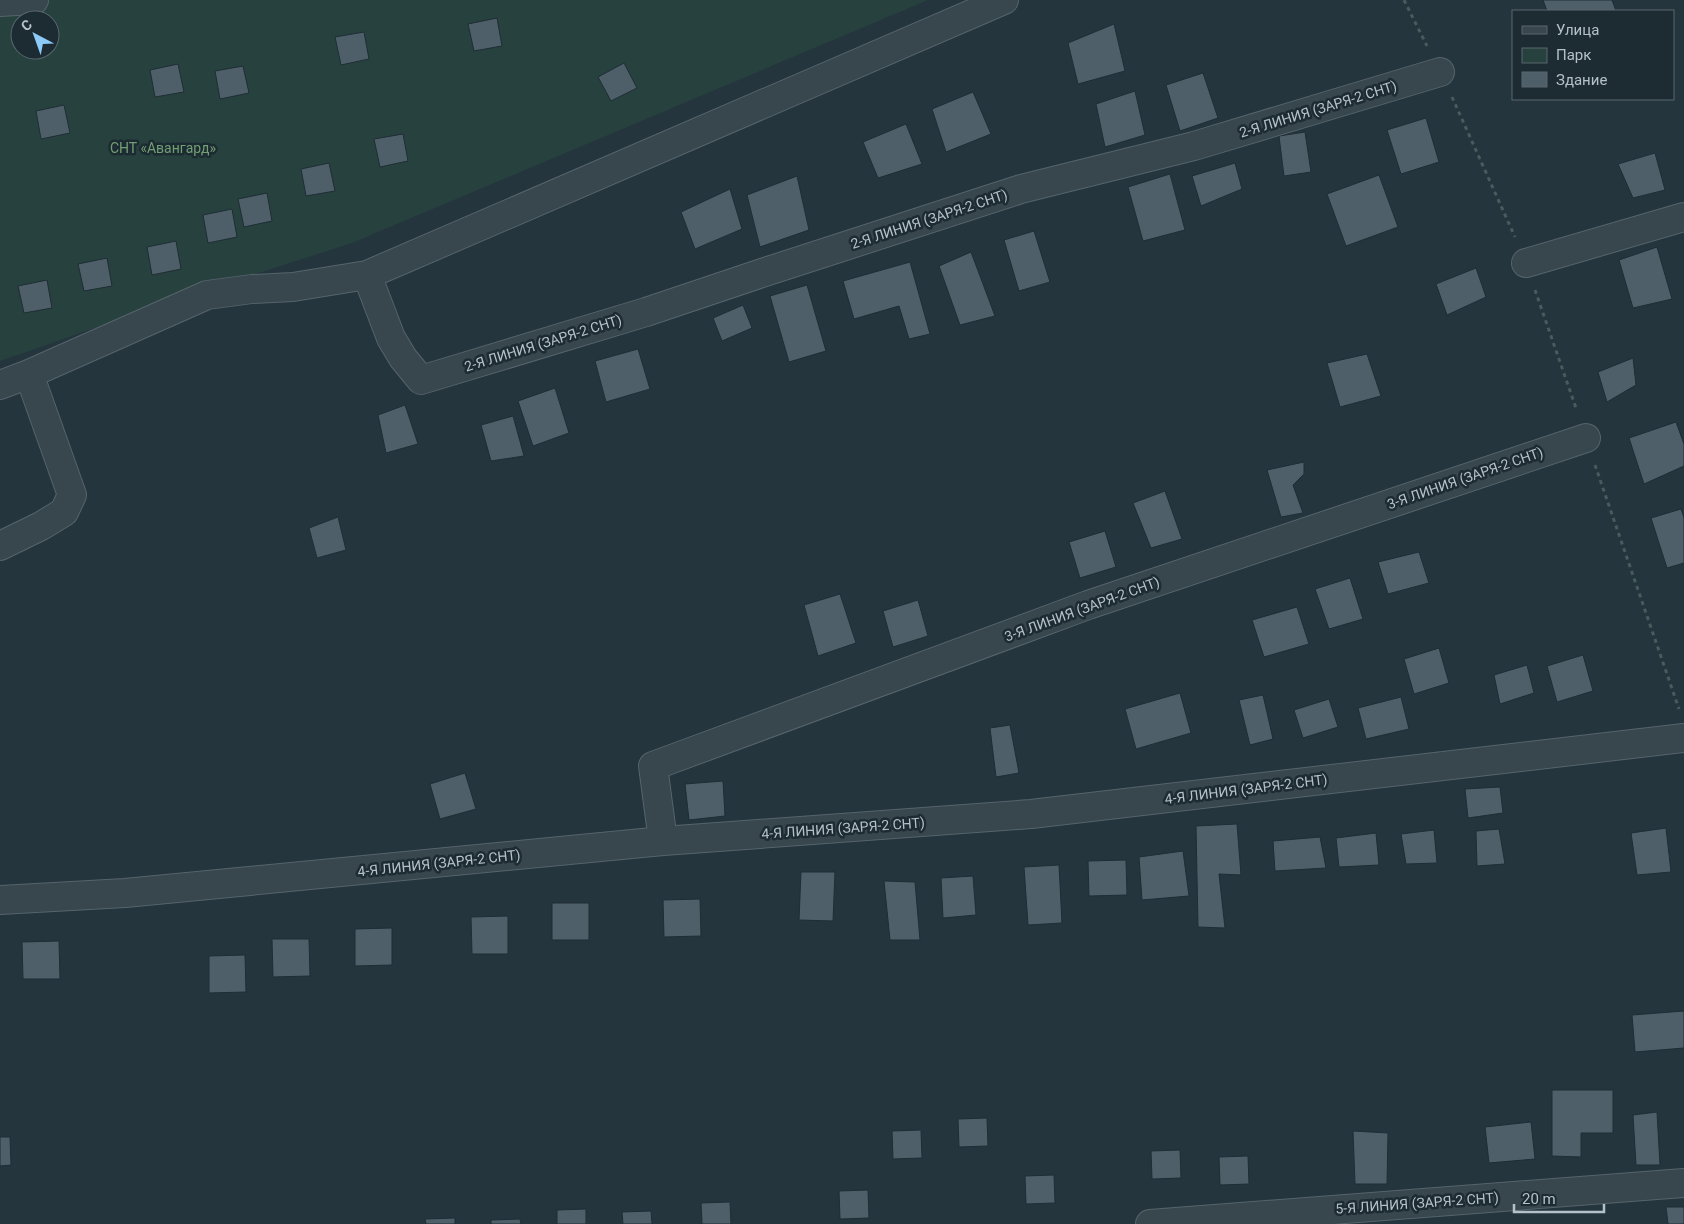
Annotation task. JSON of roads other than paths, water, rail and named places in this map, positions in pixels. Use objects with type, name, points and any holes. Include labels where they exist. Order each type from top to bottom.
[{"type":"street","points":[[0,2],[34,0]]},
{"type":"street","points":[[0,385],[30,374],[207,295],[252,289],[293,287],[366,275],[1004,0]]},
{"type":"street","name":"2-Я ЛИНИЯ (ЗАРЯ-2 СНТ)","points":[[366,275],[391,338],[403,358],[421,380],[646,312],[1022,189],[1194,146],[1440,72]]},
{"type":"street","points":[[1526,263],[1684,217]]},
{"type":"street","points":[[0,546],[41,526],[64,512],[72,495],[30,374]]},
{"type":"street","name":"3-Я ЛИНИЯ (ЗАРЯ-2 СНТ)","points":[[663,841],[653,766],[1088,605],[1586,438]]},
{"type":"street","name":"4-Я ЛИНИЯ (ЗАРЯ-2 СНТ)","points":[[0,900],[125,893],[663,841],[1031,814],[1682,727]]},
{"type":"street","name":"5-Я ЛИНИЯ (ЗАРЯ-2 СНТ)","points":[[1150,1224],[1684,1182]]},
{"type":"park label","name":"СНТ «Авангард»","points":[[163,148]]}]
